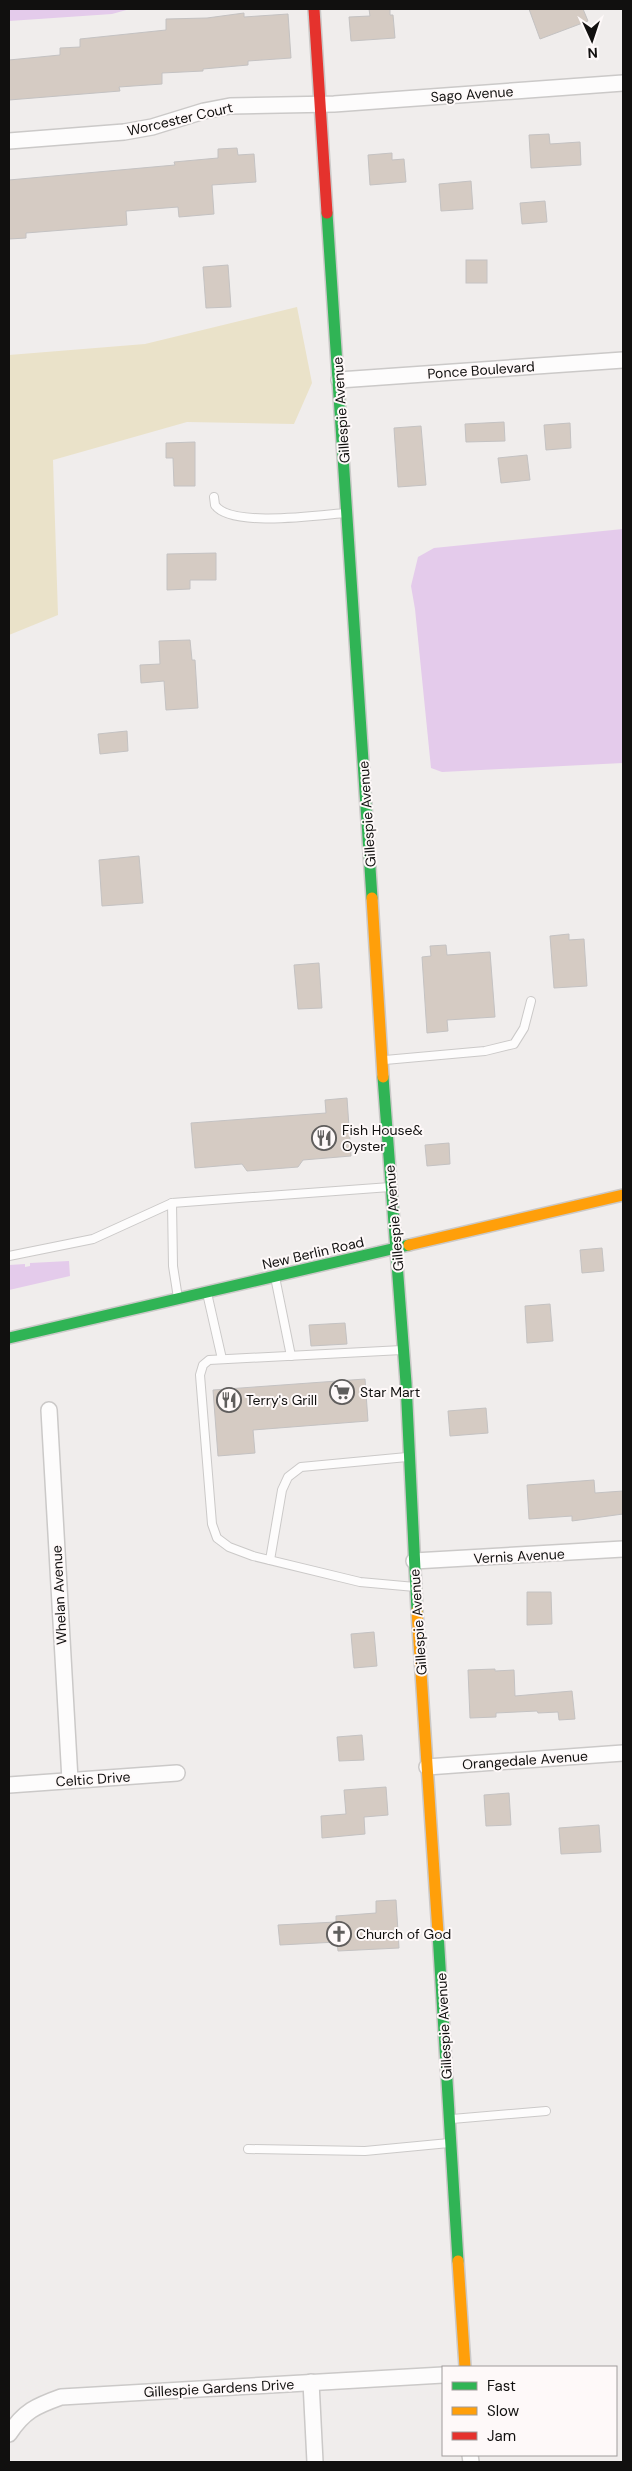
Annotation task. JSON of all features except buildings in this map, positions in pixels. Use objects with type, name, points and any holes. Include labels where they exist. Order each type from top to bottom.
[{"type":"street","name":"Gillespie Avenue","points":[[314,9],[395,1250],[404,1350],[414,1561],[465,2366]]},
{"type":"street","name":"Sago Avenue","points":[[321,104],[623,83]]},
{"type":"street","name":"Worcester Court","points":[[9,141],[152,128],[204,111],[230,106],[321,104]]},
{"type":"street","name":"Ponce Boulevard","points":[[339,380],[623,360]]},
{"type":"street","name":"New Berlin Road","points":[[9,1338],[275,1278],[623,1195]]},
{"type":"street","name":"Whelan Avenue","points":[[49,1410],[70,1780]]},
{"type":"street","name":"Vernis Avenue","points":[[414,1561],[623,1550]]},
{"type":"street","name":"Orangedale Avenue","points":[[427,1767],[623,1753]]},
{"type":"street","name":"Celtic Drive","points":[[9,1785],[177,1773]]},
{"type":"street","name":"Gillespie Gardens Drive","points":[[9,2434],[21,2416],[40,2404],[61,2397],[442,2375]]},
{"type":"street","points":[[311,2382],[315,2462]]},
{"type":"lane","points":[[214,497],[215,505],[221,511],[254,518],[274,519],[347,513]]},
{"type":"lane","points":[[383,1060],[485,1051],[514,1044],[524,1028],[531,1001]]},
{"type":"lane","points":[[9,1256],[68,1246],[93,1239],[172,1203],[391,1186]]},
{"type":"lane","points":[[172,1203],[174,1266],[178,1300]]},
{"type":"lane","points":[[275,1278],[291,1356]]},
{"type":"lane","points":[[207,1293],[222,1359]]},
{"type":"lane","points":[[404,1350],[210,1360],[203,1365],[200,1375],[212,1524],[217,1538],[229,1547],[270,1560],[360,1582],[416,1587]]},
{"type":"lane","points":[[270,1560],[282,1490],[288,1477],[301,1467],[410,1457]]},
{"type":"lane","points":[[450,2119],[482,2118],[546,2111]]},
{"type":"lane","points":[[248,2149],[365,2151],[451,2142]]},
{"type":"shaded area","points":[[9,9],[130,9],[112,14],[9,21]]},
{"type":"shaded area","points":[[297,307],[312,383],[294,424],[187,422],[53,460],[58,615],[9,635],[9,355],[145,344]]},
{"type":"shaded area","points":[[623,529],[623,763],[442,772],[431,768],[411,586],[418,557],[434,548]]},
{"type":"shaded area","points":[[69,1261],[70,1276],[9,1290],[9,1265],[25,1264],[25,1267],[30,1266],[30,1263]]},
{"type":"traffic: fast","points":[[327,213],[372,898]]},
{"type":"traffic: fast","points":[[383,1077],[406,1383],[417,1611]]},
{"type":"traffic: fast","points":[[9,1338],[409,1245]]},
{"type":"traffic: fast","points":[[438,1933],[458,2261]]},
{"type":"traffic: slow","points":[[372,898],[383,1077]]},
{"type":"traffic: slow","points":[[409,1245],[623,1195]]},
{"type":"traffic: slow","points":[[417,1611],[438,1933]]},
{"type":"traffic: slow","points":[[458,2261],[465,2366]]},
{"type":"traffic: jam","points":[[314,9],[327,213]]},
{"type":"place","name":"Fish House& Oyster","points":[[324,1138]]},
{"type":"place","name":"Star Mart","points":[[342,1392]]},
{"type":"place","name":"Terry's Grill","points":[[229,1400]]},
{"type":"place","name":"Church of God","points":[[339,1934]]}]
